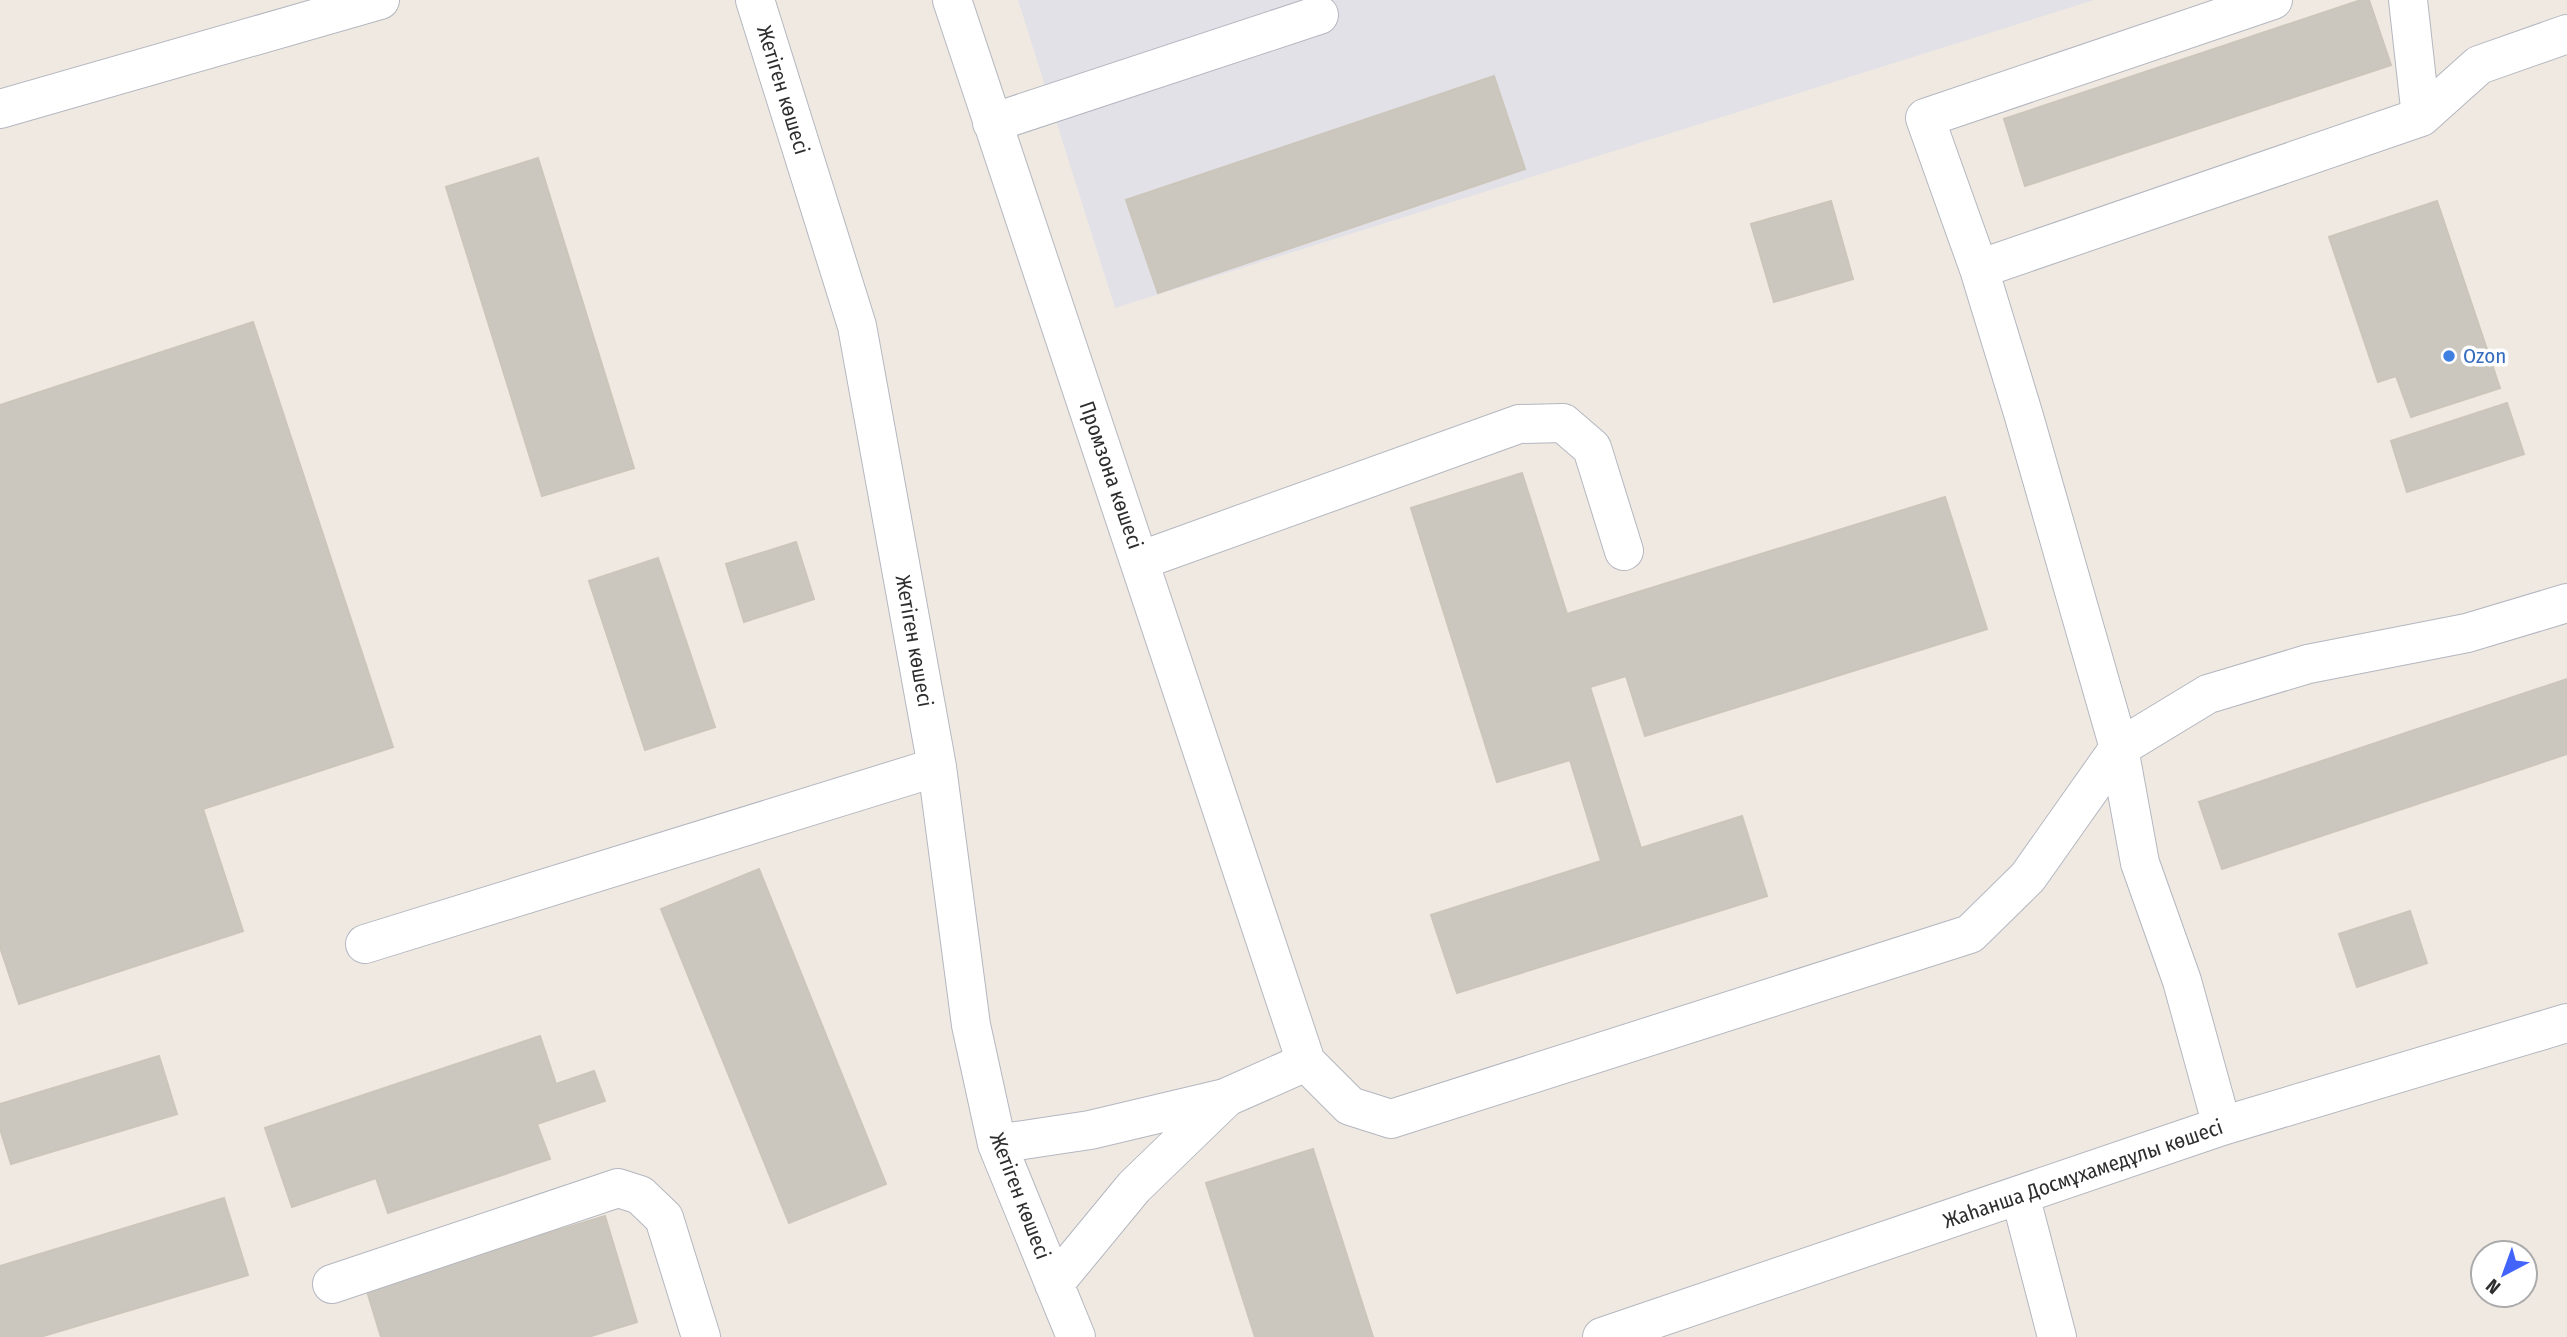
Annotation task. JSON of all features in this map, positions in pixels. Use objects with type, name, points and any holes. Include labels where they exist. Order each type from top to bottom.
[{"type":"street","points":[[0,109],[274,15],[380,0]]},
{"type":"street","name":"Жетіген көшесі","points":[[755,0],[857,326],[937,767],[971,1025],[997,1144],[1076,1337]]},
{"type":"street","name":"Промзона көшесі","points":[[951,0],[1307,1062]]},
{"type":"street","points":[[2222,1126],[2182,981],[2140,863],[2119,748],[2023,413],[1979,269],[1925,118],[2273,0]]},
{"type":"street","points":[[2408,0],[2421,117]]},
{"type":"street","points":[[992,123],[1319,15]]},
{"type":"street","points":[[1979,269],[2421,117],[2479,65],[2567,34]]},
{"type":"street","points":[[1139,561],[1519,424],[1563,423],[1592,448],[1624,551]]},
{"type":"street","points":[[1307,1062],[1350,1106],[1391,1119],[1970,934],[2028,877],[2119,748],[2208,694],[2308,664],[2467,633],[2567,603]]},
{"type":"street","points":[[365,944],[937,767]]},
{"type":"street","name":"Жаһанша Досмұхамедұлы көшесі","points":[[1602,1337],[2222,1126],[2567,1023]]},
{"type":"street","name":"Жетіген көшесі","points":[[1054,1284],[1134,1186],[1227,1097],[1307,1062]]},
{"type":"street","points":[[997,1144],[1090,1130],[1227,1097]]},
{"type":"street","points":[[332,1284],[618,1188],[640,1195],[664,1218],[701,1337]]},
{"type":"street","points":[[2020,1195],[2057,1337]]},
{"type":"shaded area","points":[[1018,0],[2094,0],[1115,308]]},
{"type":"building","points":[[2361,0],[2369,0],[2391,65],[2025,186],[2004,119]]},
{"type":"building","points":[[1494,76],[1525,169],[1158,293],[1126,200]]},
{"type":"building","points":[[538,158],[634,468],[542,496],[446,187]]},
{"type":"building","points":[[1831,201],[1853,279],[1774,302],[1751,224]]},
{"type":"building","points":[[2437,201],[2500,388],[2411,417],[2396,376],[2378,382],[2329,237]]},
{"type":"building","points":[[253,322],[393,747],[203,809],[243,931],[19,1004],[0,947],[0,405]]},
{"type":"building","points":[[2507,403],[2524,454],[2407,492],[2391,441]]},
{"type":"building","points":[[1522,473],[1567,614],[1945,497],[1987,629],[1645,736],[1626,676],[1590,687],[1641,848],[1742,816],[1767,896],[1457,993],[1431,915],[1601,861],[1570,760],[1497,782],[1411,508]]},
{"type":"building","points":[[796,542],[814,599],[744,622],[726,564]]},
{"type":"building","points":[[658,558],[715,727],[645,750],[589,581]]},
{"type":"building","points":[[2567,679],[2567,754],[2222,869],[2199,802]]},
{"type":"building","points":[[759,869],[886,1184],[789,1223],[661,909]]},
{"type":"building","points":[[2410,911],[2427,963],[2357,987],[2339,934]]},
{"type":"building","points":[[540,1036],[556,1084],[594,1071],[605,1101],[537,1124],[550,1159],[388,1213],[376,1178],[292,1207],[265,1128]]},
{"type":"building","points":[[159,1056],[177,1114],[11,1164],[0,1129],[0,1104]]},
{"type":"building","points":[[1313,1149],[1373,1337],[1255,1337],[1206,1183]]},
{"type":"building","points":[[224,1198],[248,1275],[40,1337],[0,1337],[0,1266]]},
{"type":"building","points":[[605,1216],[637,1322],[588,1337],[381,1337],[366,1288]]},
{"type":"place","name":"Ozon","points":[[2449,356]]}]
